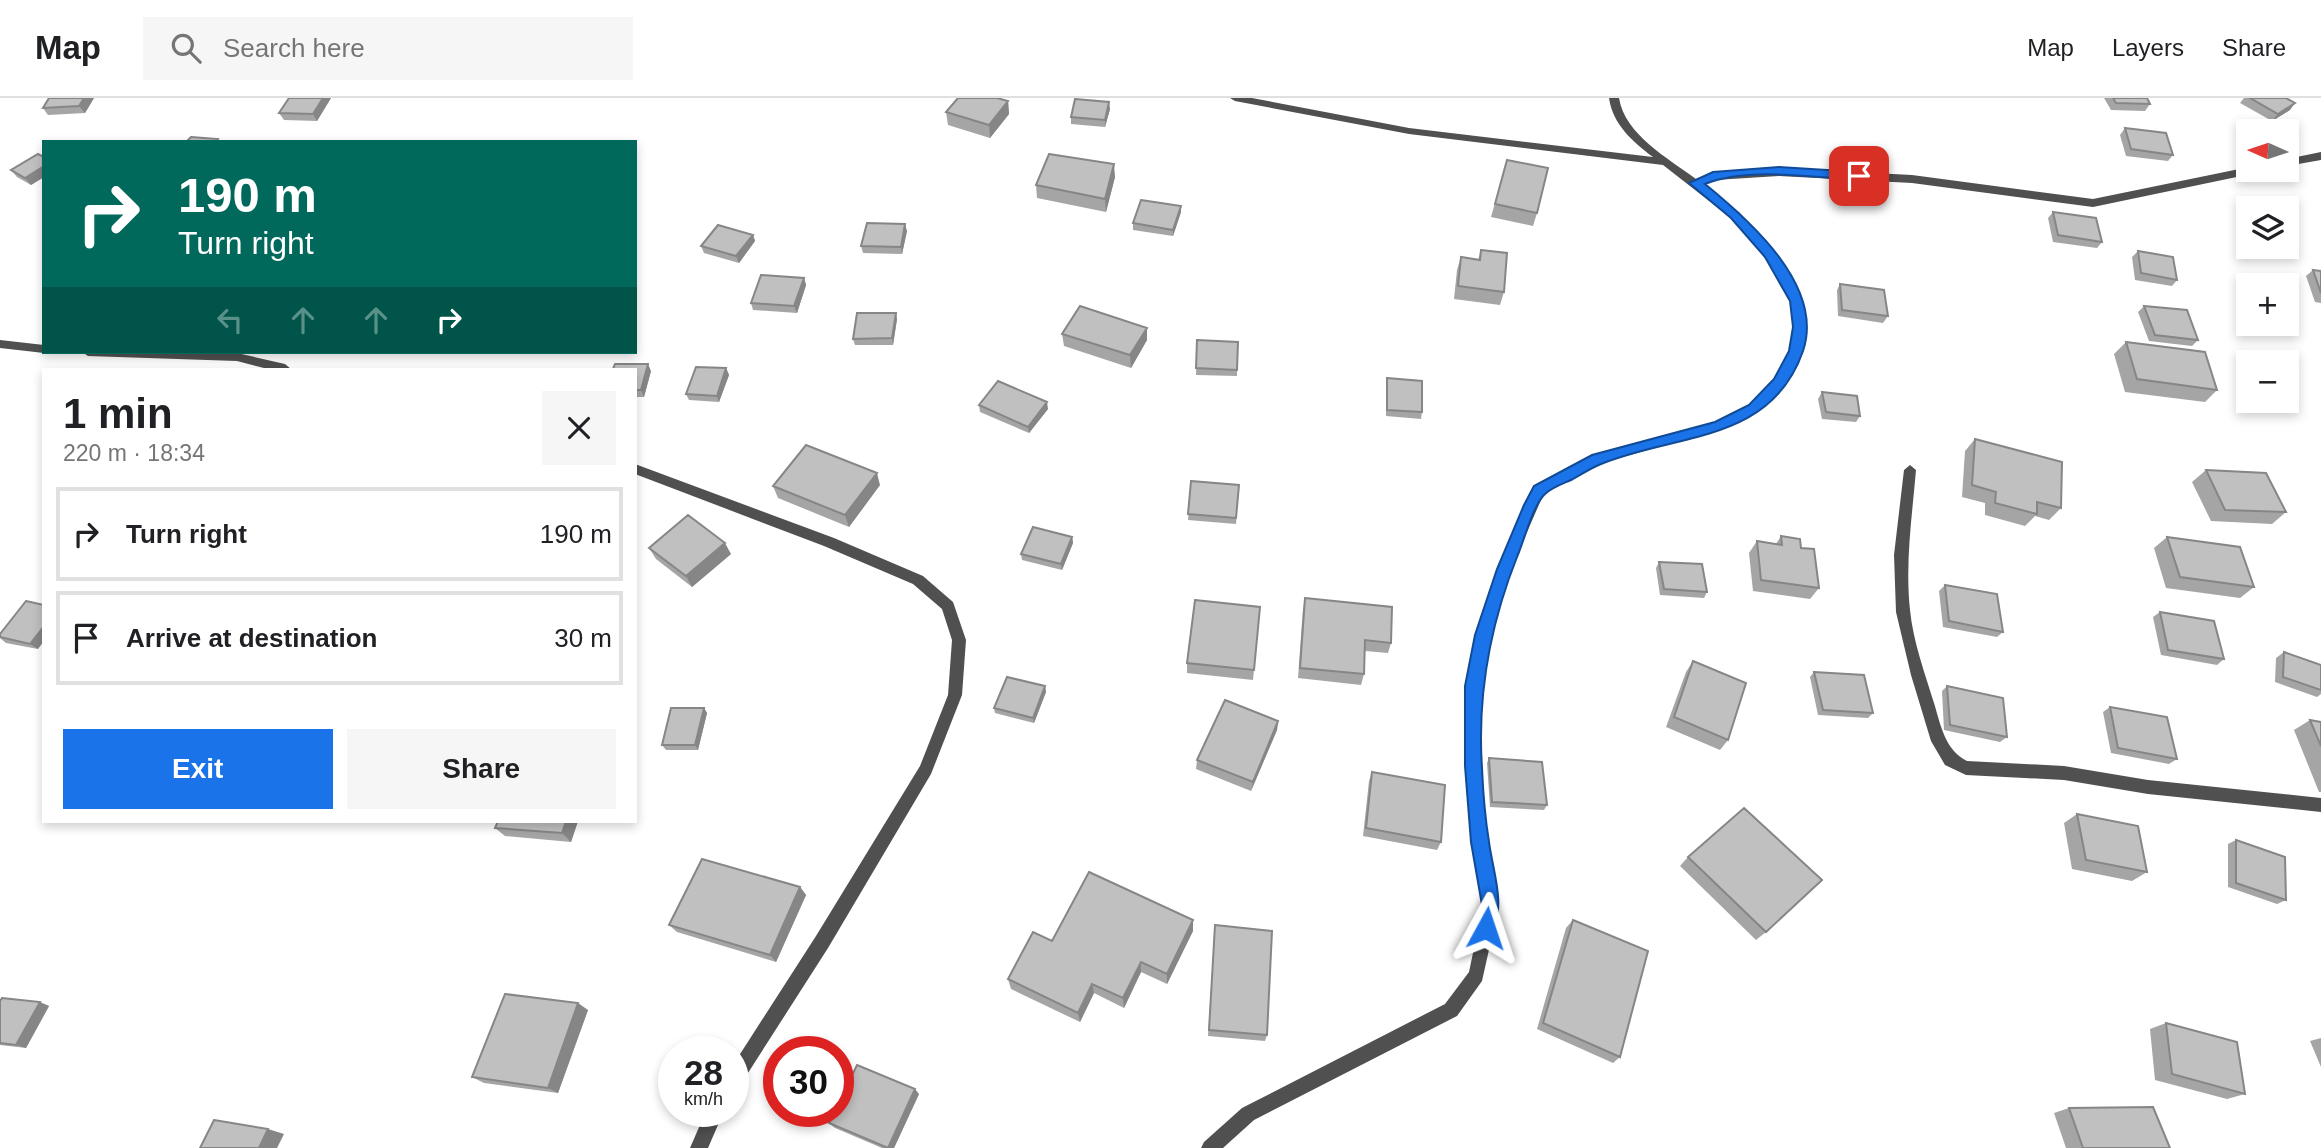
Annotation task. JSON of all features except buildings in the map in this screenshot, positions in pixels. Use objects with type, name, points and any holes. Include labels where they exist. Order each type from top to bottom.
[{"type":"street","points":[[1234,98],[1409,131],[1663,162]]},
{"type":"street","points":[[1210,1148],[1248,1114],[1451,1010],[1476,975],[1491,905],[1480,842],[1473,766],[1474,686],[1483,635],[1504,569],[1539,490],[1597,459],[1719,426],[1754,408],[1779,383],[1796,351],[1800,327],[1797,301],[1770,254],[1735,215],[1635,138],[1616,112],[1614,98]]},
{"type":"street","points":[[2300,160],[2321,156]]},
{"type":"street","points":[[1696,183],[1713,176],[1779,172],[1912,179],[2092,203],[2122,200],[2204,177],[2236,172]]},
{"type":"street","points":[[0,344],[42,349]]},
{"type":"street","points":[[148,354],[237,357],[281,368]]},
{"type":"street","points":[[637,470],[829,542],[918,580],[948,606],[959,640],[955,695],[926,769],[822,942],[749,1056]]},
{"type":"street","points":[[1910,470],[1901,555],[1903,612],[1938,741],[1950,760],[1966,768],[2064,772],[2148,787],[2321,805]]},
{"type":"street","points":[[699,1148],[708,1127]]},
{"type":"route","points":[[1486,928],[1491,905],[1480,842],[1473,766],[1474,686],[1483,635],[1504,569],[1529,509],[1539,490],[1597,459],[1719,426],[1754,408],[1779,383],[1796,351],[1800,327],[1797,301],[1770,254],[1735,215],[1696,183],[1713,176],[1739,173],[1859,176]]}]
